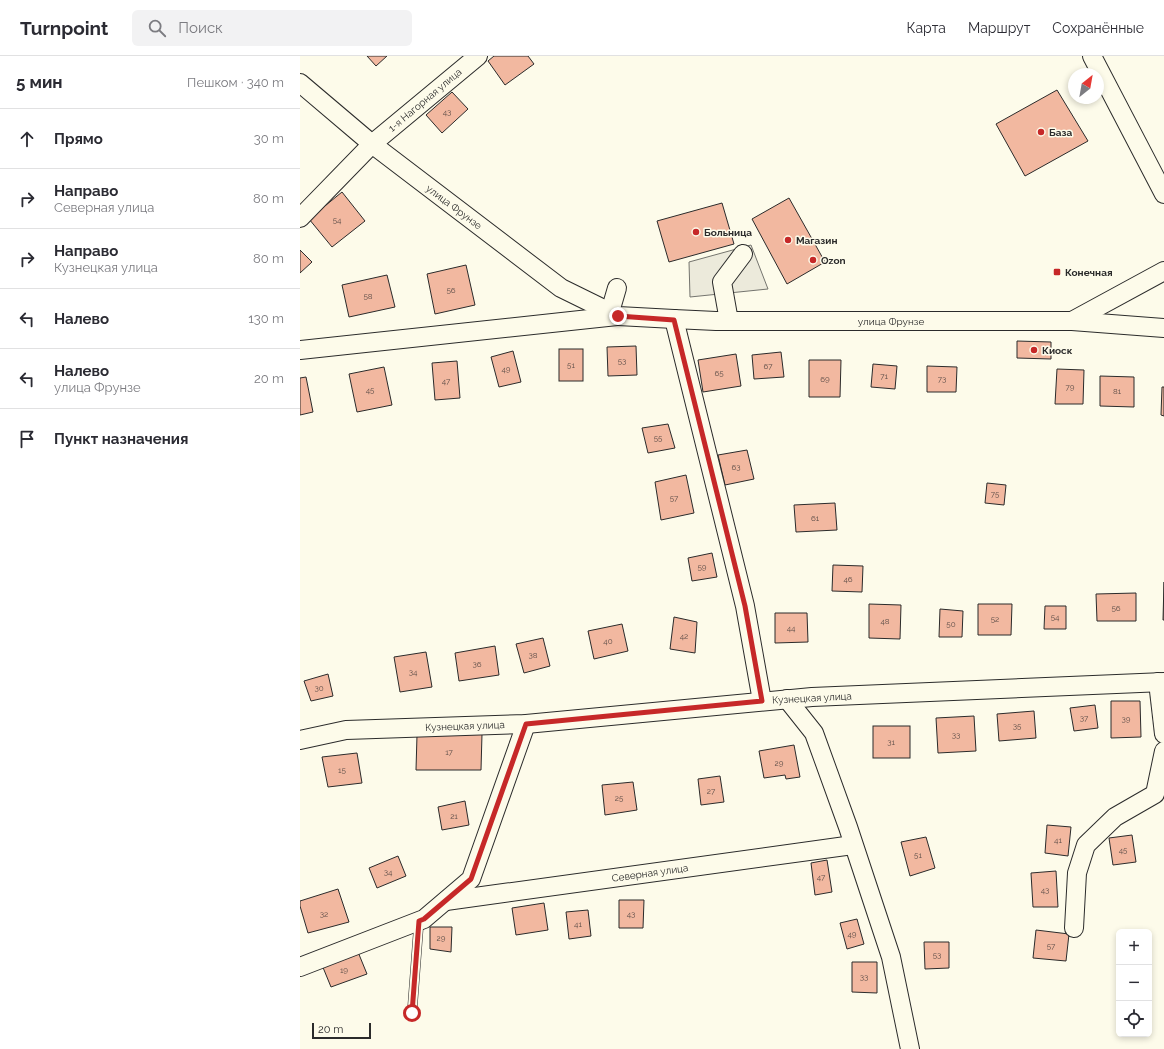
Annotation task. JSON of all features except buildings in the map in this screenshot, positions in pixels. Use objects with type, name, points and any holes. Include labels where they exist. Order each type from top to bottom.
[{"type":"street","name":"1-я Нагорная улица","points":[[300,218],[372,144],[478,56]]},
{"type":"street","points":[[1092,56],[1164,194]]},
{"type":"street","name":"улица Фрунзе","points":[[300,84],[372,144],[561,288],[614,314]]},
{"type":"street","points":[[729,321],[722,282],[743,254]]},
{"type":"street","points":[[1072,321],[1164,271]]},
{"type":"street","points":[[614,314],[617,288]]},
{"type":"street","name":"улица Фрунзе","points":[[300,350],[614,314],[674,320],[729,321],[1072,321],[1164,328]]},
{"type":"street","points":[[674,320],[745,606],[762,701]]},
{"type":"street","name":"Кузнецкая улица","points":[[300,740],[346,730],[526,724],[787,699],[1161,682],[1164,734]]},
{"type":"street","points":[[787,699],[814,733],[854,845],[891,957],[909,1045]]},
{"type":"street","points":[[300,967],[424,919],[471,879],[526,724]]},
{"type":"street","points":[[1074,928],[1077,872],[1086,845],[1115,817],[1155,794],[1164,751]]},
{"type":"street","name":"Северная улица","points":[[446,901],[854,845]]},
{"type":"lane","points":[[412,1013],[419,921]]},
{"type":"shaded area","points":[[751,245],[768,289],[690,297],[689,262]]},
{"type":"place","name":"База","points":[[1041,132]]},
{"type":"place","name":"Больница","points":[[696,232]]},
{"type":"place","name":"Магазин","points":[[788,240]]},
{"type":"place","name":"Ozon","points":[[813,260]]},
{"type":"place","name":"Конечная","points":[[1057,272]]},
{"type":"place","name":"Киоск","points":[[1034,350]]},
{"type":"route","points":[[412,1013],[419,921],[424,919],[471,879],[526,724],[762,701],[745,606],[674,320],[618,316]]}]
